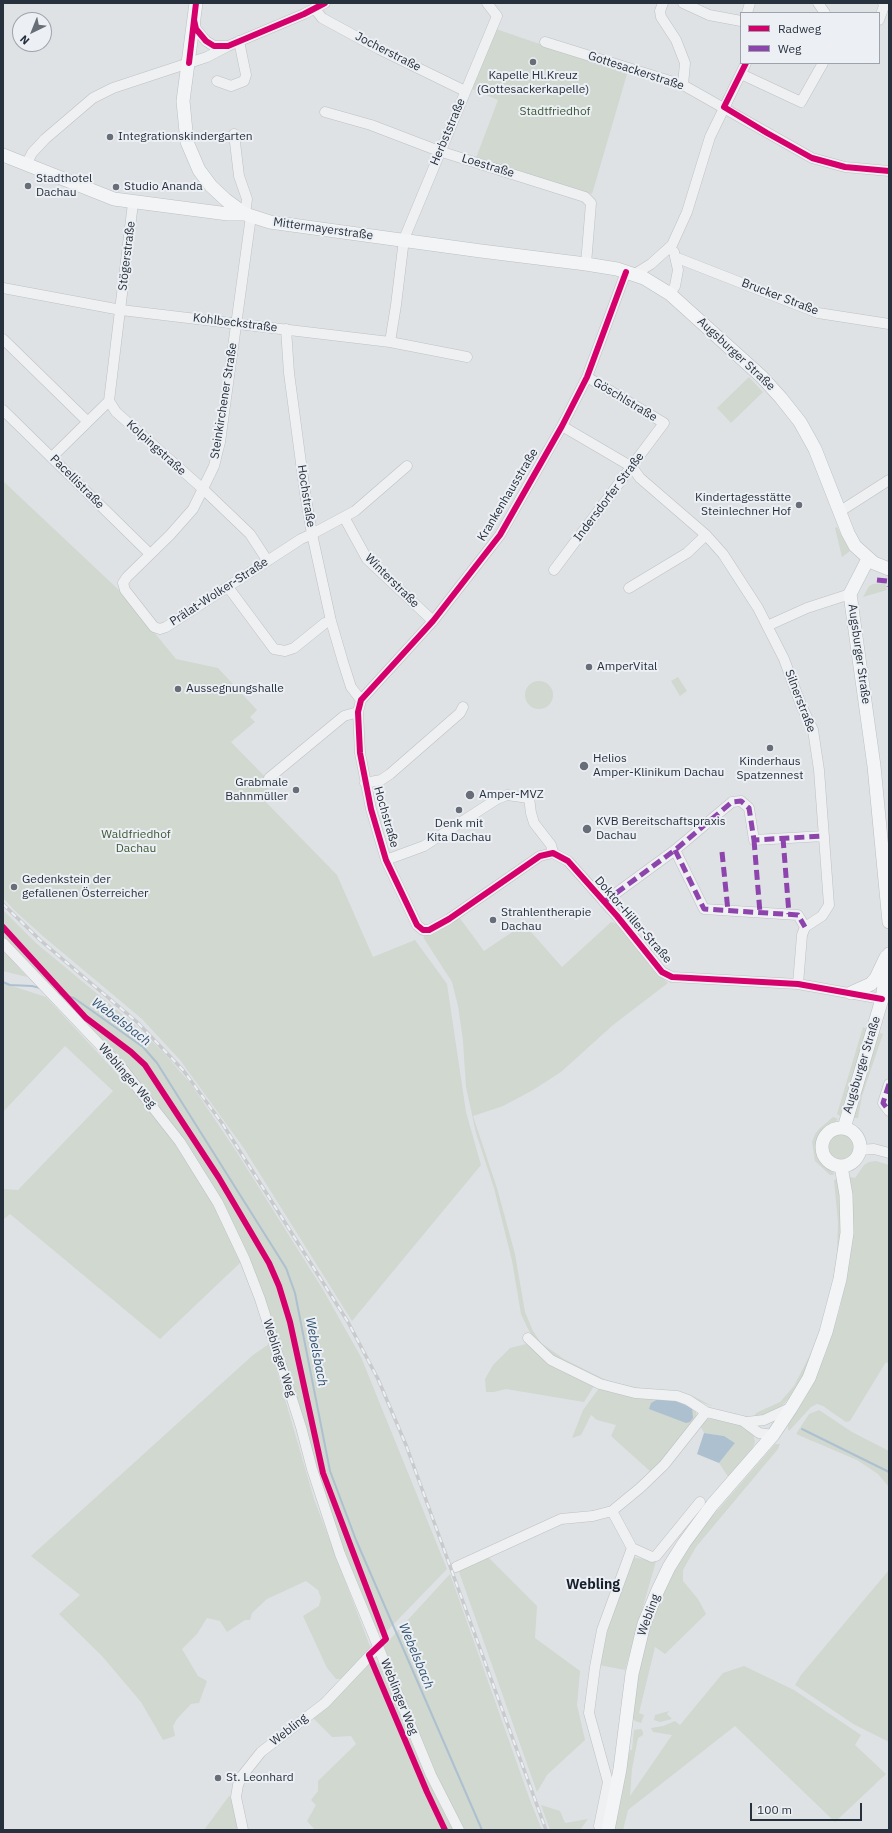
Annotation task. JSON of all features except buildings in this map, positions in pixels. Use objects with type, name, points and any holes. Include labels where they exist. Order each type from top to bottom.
[{"type":"main road","points":[[196,3],[183,101],[187,142],[199,170],[211,186],[226,200],[248,215]]},
{"type":"main road","name":"Mittermayerstraße","points":[[3,156],[114,199],[133,203],[248,215],[270,222],[586,264],[631,273]]},
{"type":"main road","name":"Augsburger Straße","points":[[631,273],[656,284],[670,294],[762,377],[796,416],[815,449],[839,512],[855,546],[868,559],[850,594],[874,766],[889,922]]},
{"type":"main road","points":[[868,559],[889,569]]},
{"type":"main road","points":[[851,993],[871,984],[876,978],[889,954]]},
{"type":"main road","name":"Augsburger Straße","points":[[844,1128],[882,999],[889,954]]},
{"type":"main road","points":[[844,1128],[850,1130],[858,1138],[859,1150],[853,1161],[841,1166],[829,1162],[825,1157],[822,1145],[824,1139],[832,1130],[844,1128]]},
{"type":"main road","points":[[773,1435],[791,1408],[814,1366],[828,1326],[840,1279],[846,1233],[846,1195],[841,1166]]},
{"type":"main road","name":"Webling","points":[[604,1828],[620,1769],[632,1674],[644,1624],[658,1590],[669,1566],[688,1536],[773,1435]]},
{"type":"street","points":[[26,165],[32,153],[44,139],[93,98],[113,88],[212,55],[228,46],[315,9],[325,3]]},
{"type":"street","name":"Herbststraße","points":[[390,342],[397,301],[404,239],[439,151],[496,16],[487,3]]},
{"type":"street","points":[[663,3],[660,11],[661,17],[676,40],[685,63],[683,85]]},
{"type":"street","points":[[682,3],[709,15],[740,21]]},
{"type":"street","points":[[818,3],[824,12]]},
{"type":"street","points":[[880,17],[884,4]]},
{"type":"street","name":"Jocherstraße","points":[[315,9],[322,18],[379,49],[465,91]]},
{"type":"street","points":[[194,20],[196,29],[206,41],[214,46],[228,46]]},
{"type":"street","points":[[217,81],[231,86],[244,81],[246,75],[239,41]]},
{"type":"street","name":"Gottesackerstraße","points":[[545,42],[683,85],[812,158],[845,167],[889,171]]},
{"type":"street","points":[[631,273],[657,259],[672,245],[686,216],[710,137],[746,64]]},
{"type":"street","points":[[741,74],[801,102],[822,64]]},
{"type":"street","name":"Loestraße","points":[[325,112],[371,125],[439,151],[584,197],[591,204],[586,264]]},
{"type":"street","name":"Steinkirchener Straße","points":[[203,489],[214,466],[220,442],[236,323],[248,215],[247,199],[239,176],[234,134]]},
{"type":"street","name":"Stögerstraße","points":[[121,310],[133,203]]},
{"type":"street","points":[[670,294],[675,286],[678,270],[672,245]]},
{"type":"street","name":"Brucker Straße","points":[[675,257],[818,313],[889,324]]},
{"type":"street","name":"Krankenhausstraße","points":[[361,700],[433,621],[500,535],[562,426],[587,377],[631,273]]},
{"type":"street","name":"Kohlbeckstraße","points":[[4,290],[121,310],[390,342],[467,357]]},
{"type":"street","points":[[52,457],[109,401],[121,310]]},
{"type":"street","name":"Hochstraße","points":[[286,329],[289,373],[312,534],[331,621],[351,687],[361,700],[358,712],[360,753],[365,783],[386,860],[416,925],[423,930],[429,930],[449,919],[540,856],[553,853]]},
{"type":"street","points":[[3,340],[87,421]]},
{"type":"street","name":"Göschlstraße","points":[[587,377],[664,423]]},
{"type":"street","name":"Kolpingstraße","points":[[109,401],[116,412],[203,489],[250,534],[267,560]]},
{"type":"street","name":"Pacellistraße","points":[[3,410],[150,554]]},
{"type":"street","name":"Indersdorfer Straße","points":[[554,570],[632,468],[664,423]]},
{"type":"street","name":"Silnerstraße","points":[[562,426],[632,468],[640,478],[706,535],[723,554],[758,608],[787,665],[801,705],[813,730],[819,770],[829,905],[822,916],[805,927]]},
{"type":"street","name":"Prälat-Wolker-Straße","points":[[203,489],[193,510],[127,577],[124,583],[125,590],[154,627],[160,629],[166,627],[228,588],[267,560],[301,539],[344,517],[374,495],[407,466]]},
{"type":"street","points":[[839,512],[889,480]]},
{"type":"street","name":"Winterstraße","points":[[344,517],[367,559],[433,621]]},
{"type":"street","points":[[630,588],[687,553],[706,535]]},
{"type":"street","points":[[228,588],[274,649],[285,652],[294,648],[325,623],[331,621]]},
{"type":"street","points":[[767,626],[807,608],[850,594]]},
{"type":"street","points":[[365,783],[381,780],[390,774],[460,713],[463,707]]},
{"type":"street","points":[[269,778],[344,716],[358,712]]},
{"type":"street","points":[[386,860],[424,846],[497,799],[507,795],[529,798],[530,813],[534,823],[551,845],[553,853]]},
{"type":"street","name":"Doktor-Hiller-Straße","points":[[604,902],[675,850],[732,802],[741,801],[749,808],[754,840],[824,836]]},
{"type":"street","points":[[675,850],[704,909],[798,916],[805,927],[802,935],[798,984]]},
{"type":"street","name":"Doktor-Hiller-Straße","points":[[553,853],[568,861],[662,972],[672,977],[798,984],[882,999]]},
{"type":"street","name":"Weblinger Weg","points":[[3,943],[122,1068],[157,1110],[194,1162],[233,1232],[260,1299],[301,1427],[314,1476],[340,1554],[431,1775],[459,1830]]},
{"type":"street","points":[[889,1084],[883,1103],[889,1111]]},
{"type":"street","points":[[859,1150],[878,1150],[889,1153]]},
{"type":"street","points":[[528,1338],[551,1360],[600,1384],[635,1393],[677,1396],[688,1400],[706,1412],[752,1422],[770,1418],[791,1408]]},
{"type":"street","points":[[456,1567],[561,1519],[593,1516],[612,1511],[640,1488],[664,1465],[706,1412]]},
{"type":"street","points":[[752,1422],[759,1433],[773,1435]]},
{"type":"street","points":[[612,1511],[632,1548],[647,1556],[656,1556],[700,1502]]},
{"type":"street","name":"Webling","points":[[604,1828],[608,1782],[589,1713],[602,1630],[632,1548]]},
{"type":"street","name":"Webling","points":[[243,1830],[236,1797],[238,1785],[242,1776],[261,1752],[325,1703],[378,1647]]},
{"type":"green space","name":"Stadtfriedhof","points":[[496,29],[627,74],[592,194],[476,158],[498,100],[472,89]]},
{"type":"green space","points":[[749,377],[763,392],[731,423],[717,408]]},
{"type":"green space","name":"Waldfriedhof Dachau","points":[[3,481],[121,592],[176,659],[218,668],[257,710],[250,717],[255,722],[231,742],[273,785],[260,796],[337,875],[373,957],[415,940],[447,984],[466,1112],[481,1165],[352,1321],[243,1147],[180,1060],[142,1019],[44,937],[3,898]]},
{"type":"green space","points":[[837,527],[850,551],[842,557],[835,528]]},
{"type":"green space","points":[[885,583],[887,590],[863,597],[869,586],[873,584]]},
{"type":"green space","points":[[678,677],[687,691],[680,696],[671,681]]},
{"type":"green space","points":[[539,681],[549,685],[553,695],[549,705],[539,709],[529,705],[525,695],[529,685]]},
{"type":"green space","points":[[3,910],[36,943],[135,1025],[163,1052],[191,1084],[236,1151],[322,1288],[361,1357],[447,1569],[386,1632],[331,1492],[316,1435],[294,1333],[280,1285],[266,1254],[240,1210],[150,1070],[130,1049],[87,1016],[3,924]]},
{"type":"green space","points":[[459,917],[484,951],[524,924],[562,967],[611,922],[618,924],[656,972],[668,983],[613,1025],[561,1072],[533,1090],[503,1106],[473,1116],[497,1188],[515,1254],[525,1312],[533,1331],[541,1343],[564,1359],[606,1380],[634,1387],[691,1395],[714,1407],[693,1399],[618,1387],[553,1356],[535,1341],[527,1327],[521,1314],[512,1261],[494,1188],[476,1133],[466,1087],[463,1041],[458,1006],[452,982],[423,937]]},
{"type":"green space","points":[[3,930],[87,1021],[122,1046],[143,1066],[234,1206],[265,1259],[275,1278],[285,1311],[324,1481],[381,1634],[375,1631],[336,1533],[271,1319],[184,1140],[3,937]]},
{"type":"green space","points":[[3,950],[27,977],[3,971]]},
{"type":"green space","points":[[3,983],[46,997],[162,1122],[214,1205],[241,1262],[160,1339],[10,1214],[3,1220],[3,1189],[18,1190],[113,1091],[65,1046],[3,1112]]},
{"type":"green space","points":[[863,1027],[867,1029],[840,1116],[837,1114]]},
{"type":"green space","points":[[880,1033],[883,1034],[862,1096],[858,1118],[853,1118],[875,1044]]},
{"type":"green space","points":[[833,1117],[838,1119],[833,1125],[823,1131],[818,1142],[821,1160],[833,1171],[834,1175],[830,1175],[815,1161],[812,1142],[819,1129]]},
{"type":"green space","points":[[841,1134],[851,1138],[855,1148],[851,1158],[841,1162],[831,1158],[827,1148],[831,1138]]},
{"type":"green space","points":[[876,1161],[889,1165],[889,1364],[886,1362],[850,1421],[846,1422],[823,1406],[817,1404],[811,1407],[789,1431],[788,1425],[808,1393],[826,1353],[840,1308],[849,1259],[850,1177],[855,1178],[864,1165],[869,1162]]},
{"type":"green space","points":[[837,1179],[840,1194],[843,1233],[826,1328],[798,1389],[777,1411],[757,1417],[755,1416],[756,1413],[780,1402],[794,1386],[814,1347],[822,1324],[834,1275],[837,1252],[838,1222],[834,1180]]},
{"type":"green space","points":[[269,1344],[314,1499],[371,1649],[342,1679],[336,1679],[327,1668],[303,1616],[319,1606],[321,1598],[318,1590],[306,1581],[267,1599],[252,1613],[250,1620],[245,1620],[227,1632],[220,1621],[207,1618],[197,1634],[182,1649],[198,1676],[207,1681],[199,1703],[191,1704],[177,1719],[173,1726],[175,1736],[163,1740],[141,1702],[102,1656],[59,1614],[80,1595],[31,1556],[253,1355]]},
{"type":"green space","points":[[526,1344],[551,1364],[594,1386],[584,1402],[506,1389],[486,1392],[485,1379],[493,1365],[510,1348]]},
{"type":"green space","points":[[600,1387],[656,1400],[651,1403],[692,1408],[696,1411],[696,1416],[693,1423],[687,1428],[674,1448],[652,1473],[611,1436],[616,1425],[597,1420],[591,1415],[581,1435],[572,1438],[583,1410]]},
{"type":"green space","points":[[819,1410],[852,1432],[889,1451],[889,1487],[878,1474],[857,1460],[796,1434],[809,1414]]},
{"type":"green space","points":[[708,1419],[728,1420],[745,1426],[753,1433],[755,1442],[751,1453],[729,1478],[719,1463],[735,1443],[724,1436],[704,1433],[700,1425]]},
{"type":"green space","points":[[775,1444],[780,1444],[778,1449],[696,1547],[683,1570],[683,1581],[698,1599],[706,1614],[665,1654],[655,1647],[639,1713],[644,1715],[641,1723],[635,1721],[631,1715],[647,1628],[680,1557],[698,1533]]},
{"type":"green space","points":[[488,1557],[537,1606],[535,1638],[580,1671],[577,1705],[585,1740],[547,1775],[537,1792],[458,1569]]},
{"type":"green space","points":[[630,1557],[656,1561],[625,1670],[599,1665],[614,1605]]},
{"type":"green space","points":[[889,1570],[889,1742],[855,1725],[795,1685],[801,1675]]},
{"type":"green space","points":[[450,1574],[542,1830],[463,1830],[431,1766],[382,1648]]},
{"type":"green space","points":[[369,1659],[434,1811],[444,1830],[315,1830],[307,1821],[316,1805],[311,1800],[318,1791],[318,1781],[356,1744],[351,1736],[332,1737],[312,1717]]},
{"type":"green space","points":[[373,1659],[379,1664],[418,1758],[453,1830],[447,1830],[440,1816],[419,1771]]},
{"type":"green space","points":[[744,1666],[794,1690],[861,1735],[855,1745],[886,1774],[835,1822],[735,1726],[628,1810],[623,1830],[613,1830],[624,1772],[630,1750],[632,1750],[634,1730],[641,1729],[643,1735],[638,1738],[632,1769],[630,1796],[672,1735],[653,1732],[651,1728],[663,1726],[675,1721],[680,1725],[723,1673]]},
{"type":"green space","points":[[669,1711],[667,1714],[672,1719],[660,1722],[654,1720],[655,1715]]},
{"type":"green space","points":[[229,1796],[232,1799],[239,1830],[204,1830]]},
{"type":"green space","points":[[541,1805],[560,1811],[565,1823],[588,1819],[580,1830],[550,1830]]},
{"type":"water","points":[[656,1400],[674,1400],[692,1408],[693,1418],[690,1422],[686,1423],[649,1409],[651,1403]]},
{"type":"water","points":[[704,1433],[724,1436],[735,1443],[719,1463],[697,1454]]},
{"type":"waterway","name":"Webelsbach","points":[[3,982],[10,985],[40,988]]},
{"type":"waterway","name":"Webelsbach","points":[[56,993],[74,998],[143,1047],[157,1063],[286,1268],[295,1293],[330,1471],[356,1540],[482,1830]]},
{"type":"waterway","points":[[802,1429],[889,1472]]},
{"type":"railway","points":[[3,904],[40,940],[137,1022],[183,1070],[222,1123],[348,1322],[378,1379],[406,1445],[546,1830]]},
{"type":"marked path","points":[[877,580],[887,581],[889,586]]},
{"type":"marked path","points":[[604,902],[675,850],[732,802],[741,801],[749,808],[754,840],[824,836]]},
{"type":"marked path","points":[[783,838],[789,914]]},
{"type":"marked path","points":[[754,840],[760,913]]},
{"type":"marked path","points":[[675,850],[704,909],[798,915],[805,927]]},
{"type":"marked path","points":[[722,852],[728,911]]},
{"type":"marked path","points":[[889,1084],[883,1103],[889,1111]]},
{"type":"cycle path","points":[[189,63],[196,3]]},
{"type":"cycle path","points":[[194,20],[196,29],[206,41],[214,46],[228,46],[304,14],[325,3]]},
{"type":"cycle path","points":[[746,64],[724,107],[812,158],[845,167],[889,171]]},
{"type":"cycle path","points":[[626,272],[587,377],[562,426],[500,535],[433,621],[361,700],[358,712],[360,753],[371,809],[386,860],[417,925],[423,930],[429,930],[449,919],[540,856],[553,853],[568,861],[617,916],[662,972],[672,977],[798,984],[882,999]]},
{"type":"cycle path","points":[[3,927],[86,1018],[131,1052],[145,1065],[219,1178],[269,1263],[279,1286],[290,1322],[323,1473],[386,1639],[369,1655],[427,1792],[445,1830]]},
{"type":"place","name":"Kapelle Hl.Kreuz (Gottesackerkapelle)","points":[[533,62]]},
{"type":"place","name":"Integrationskindergarten","points":[[110,137]]},
{"type":"place","name":"Stadthotel Dachau","points":[[28,186]]},
{"type":"place","name":"Studio Ananda","points":[[116,187]]},
{"type":"place","name":"Kindertagesstätte Steinlechner Hof","points":[[799,505]]},
{"type":"place","name":"AmperVital","points":[[589,667]]},
{"type":"place","name":"Aussegnungshalle","points":[[178,689]]},
{"type":"place","name":"Kinderhaus Spatzennest","points":[[770,748]]},
{"type":"place","name":"Helios Amper-Klinikum Dachau","points":[[584,766]]},
{"type":"place","name":"Grabmale Bahnmüller","points":[[296,790]]},
{"type":"place","name":"Amper-MVZ","points":[[470,795]]},
{"type":"place","name":"Denk mit Kita Dachau","points":[[459,810]]},
{"type":"place","name":"KVB Bereitschaftspraxis Dachau","points":[[587,829]]},
{"type":"place","name":"Gedenkstein der gefallenen Österreicher","points":[[14,887]]},
{"type":"place","name":"Strahlentherapie Dachau","points":[[493,920]]},
{"type":"place","name":"St. Leonhard","points":[[218,1778]]},
{"type":"district","name":"Webling","points":[[593,1585]]}]
